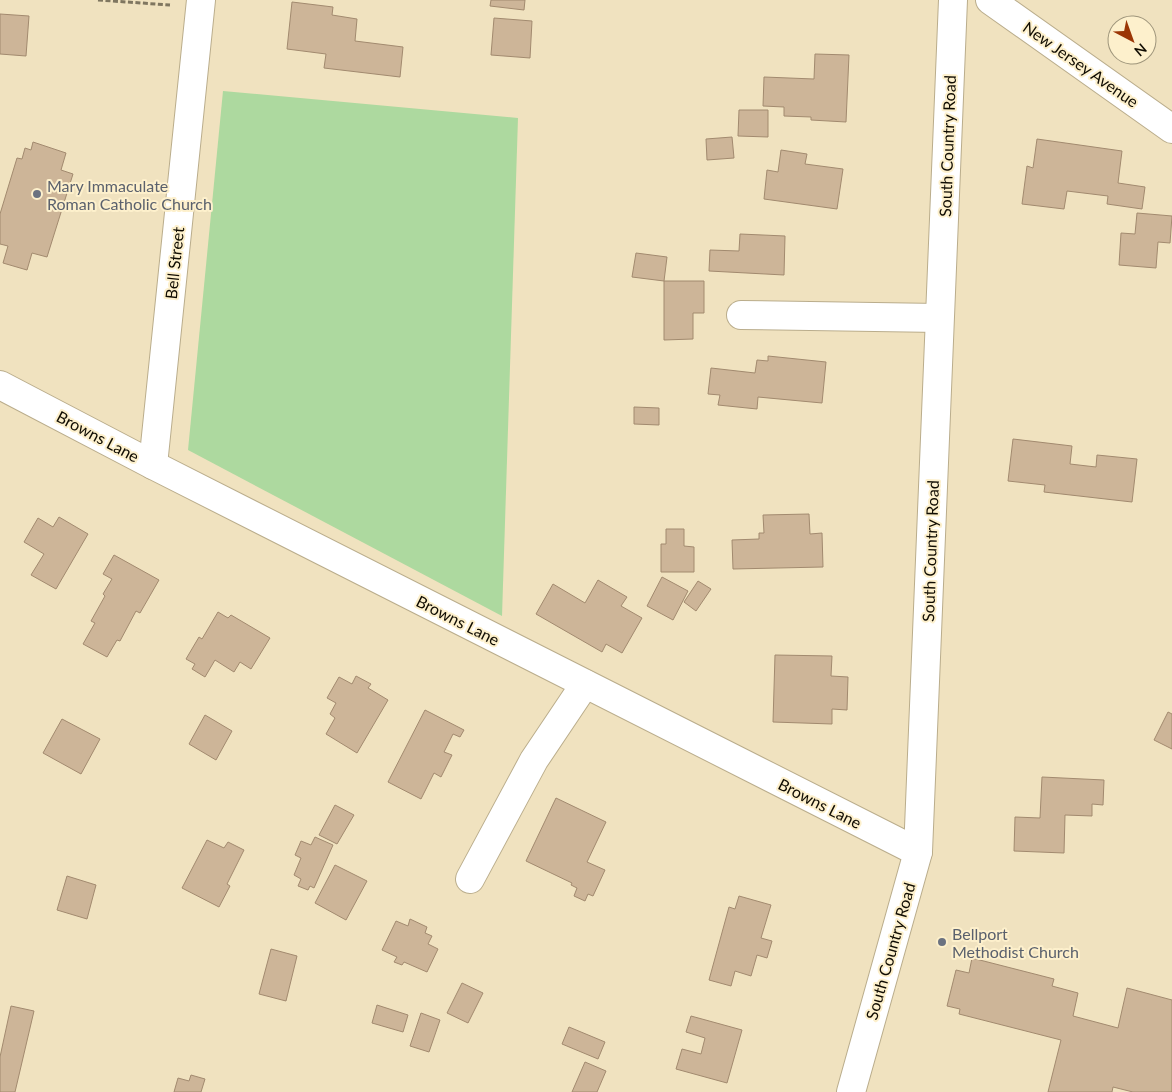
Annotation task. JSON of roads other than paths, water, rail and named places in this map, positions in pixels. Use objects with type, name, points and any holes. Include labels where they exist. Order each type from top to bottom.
[{"type":"street","name":"South Country Road","points":[[851,1092],[918,852],[953,0]]},
{"type":"street","name":"New Jersey Avenue","points":[[990,0],[1172,129]]},
{"type":"street","name":"Bell Street","points":[[153,466],[201,3]]},
{"type":"street","points":[[741,315],[939,318]]},
{"type":"street","name":"Browns Lane","points":[[0,385],[153,466],[918,852]]},
{"type":"street","points":[[470,879],[534,760],[585,684]]},
{"type":"place","name":"Mary Immaculate Roman Catholic Church","points":[[37,194]]},
{"type":"place","name":"Bellport Methodist Church","points":[[942,942]]}]
